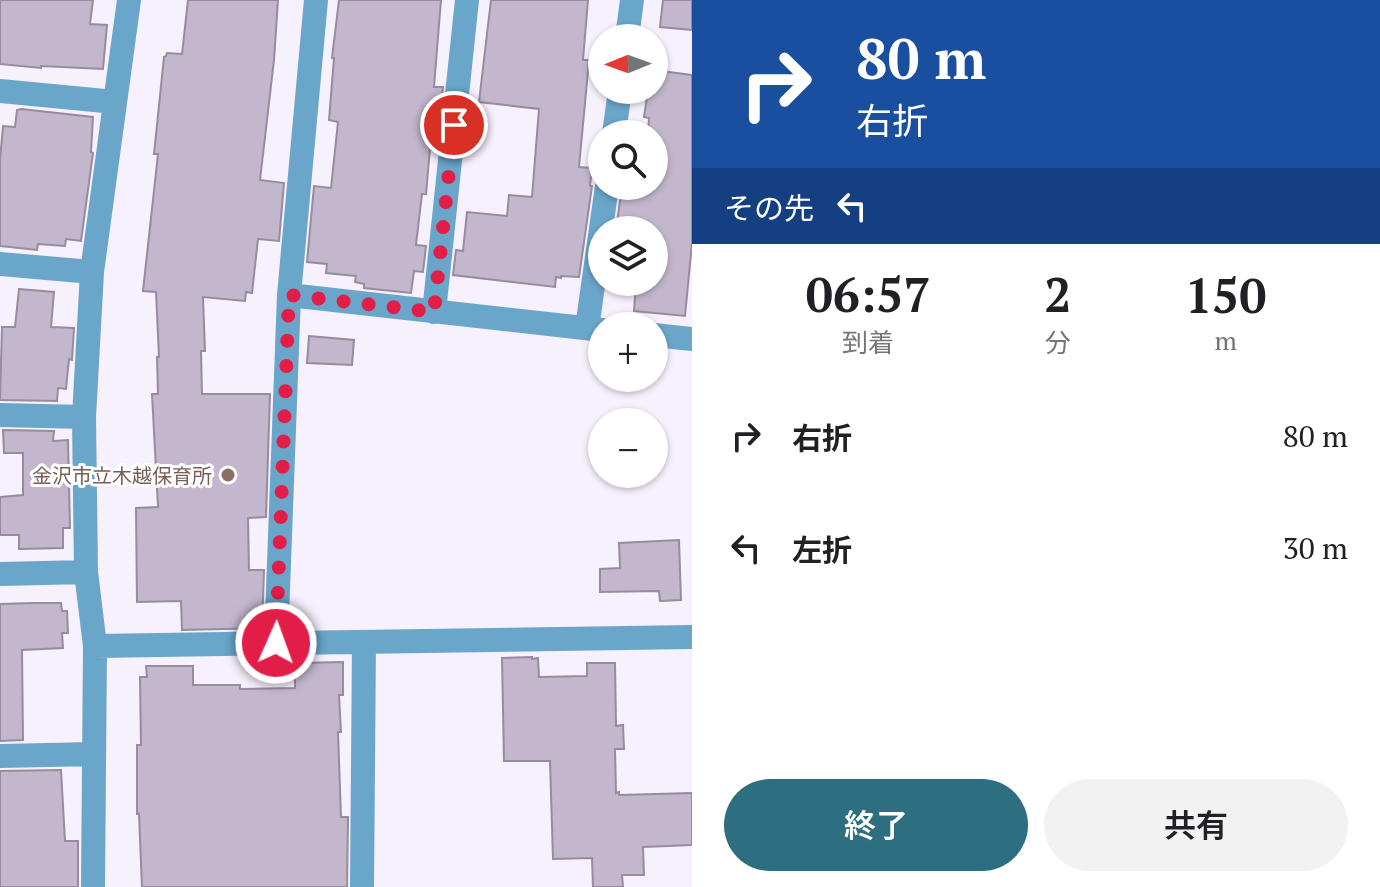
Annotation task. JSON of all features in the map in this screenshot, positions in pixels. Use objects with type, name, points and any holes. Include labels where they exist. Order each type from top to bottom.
[{"type":"street","points":[[93,887],[95,646],[86,572],[84,417],[92,272],[129,0]]},
{"type":"street","points":[[276,643],[289,295],[316,0]]},
{"type":"street","points":[[434,312],[467,0]]},
{"type":"street","points":[[629,24],[632,0]]},
{"type":"street","points":[[0,91],[115,102]]},
{"type":"street","points":[[596,312],[606,200]]},
{"type":"street","points":[[0,264],[92,272]]},
{"type":"street","points":[[289,295],[588,328]]},
{"type":"street","points":[[668,336],[692,339]]},
{"type":"street","points":[[0,415],[84,417]]},
{"type":"street","points":[[0,574],[86,572]]},
{"type":"street","points":[[95,646],[692,637]]},
{"type":"street","points":[[362,887],[364,642]]},
{"type":"street","points":[[0,756],[94,754]]},
{"type":"building","points":[[0,0],[93,0],[90,24],[107,25],[103,69],[0,64]]},
{"type":"building","points":[[188,0],[278,0],[260,180],[284,183],[279,241],[258,239],[252,293],[246,292],[245,301],[203,297],[205,351],[201,351],[202,394],[270,394],[266,517],[248,518],[249,570],[264,570],[262,628],[182,630],[181,601],[137,602],[136,508],[158,507],[152,394],[158,394],[156,292],[143,291],[158,154],[154,154],[164,57],[167,53],[182,54]]},
{"type":"building","points":[[339,0],[441,0],[434,87],[443,87],[436,149],[430,148],[426,194],[422,194],[416,245],[426,246],[423,272],[414,271],[411,293],[364,288],[364,284],[355,282],[356,276],[326,273],[327,264],[307,262],[314,186],[331,188],[338,122],[329,120]]},
{"type":"building","points":[[491,0],[588,0],[583,60],[588,60],[588,71],[579,167],[588,168],[590,200],[579,277],[556,277],[555,287],[453,275],[456,250],[463,251],[467,212],[507,216],[509,195],[532,197],[539,109],[479,102]]},
{"type":"building","points":[[663,0],[692,0],[692,30],[660,24]]},
{"type":"building","points":[[668,72],[692,75],[692,243],[685,316],[634,311],[635,296],[668,296],[668,216],[618,216],[620,200],[668,200],[668,120],[644,117],[646,104],[668,104]]},
{"type":"building","points":[[17,110],[93,117],[93,153],[81,241],[66,239],[65,246],[38,244],[37,250],[0,246],[3,126],[15,127]]},
{"type":"building","points":[[19,289],[54,292],[51,327],[74,328],[66,389],[58,388],[57,401],[0,400],[2,327],[15,327]]},
{"type":"building","points":[[309,336],[354,340],[352,365],[307,363]]},
{"type":"building","points":[[3,430],[54,431],[53,441],[68,440],[70,528],[63,528],[63,548],[19,549],[19,535],[0,535],[0,497],[23,495],[23,453],[4,453]]},
{"type":"building","points":[[679,540],[681,600],[660,601],[659,591],[600,592],[600,569],[620,568],[619,543]]},
{"type":"building","points":[[61,603],[62,611],[67,611],[68,633],[62,633],[63,648],[22,650],[23,740],[0,741],[0,604]]},
{"type":"building","points":[[502,658],[538,658],[539,677],[587,676],[587,663],[615,663],[616,726],[623,725],[624,749],[615,749],[616,793],[692,793],[692,845],[643,847],[644,875],[622,875],[623,887],[593,887],[592,858],[553,859],[550,761],[504,761]]},
{"type":"building","points":[[343,662],[343,695],[339,695],[341,732],[338,732],[341,817],[348,817],[347,887],[142,887],[137,814],[137,745],[141,745],[140,677],[147,677],[146,666],[193,666],[193,685],[240,685],[240,689],[295,688],[295,663]]},
{"type":"building","points":[[61,770],[65,841],[78,841],[78,887],[0,887],[0,771]]},
{"type":"place","name":"金沢市立木越保育所","points":[[228,475]]},
{"type":"route","points":[[276,643],[289,295],[434,312],[454,125]]}]
